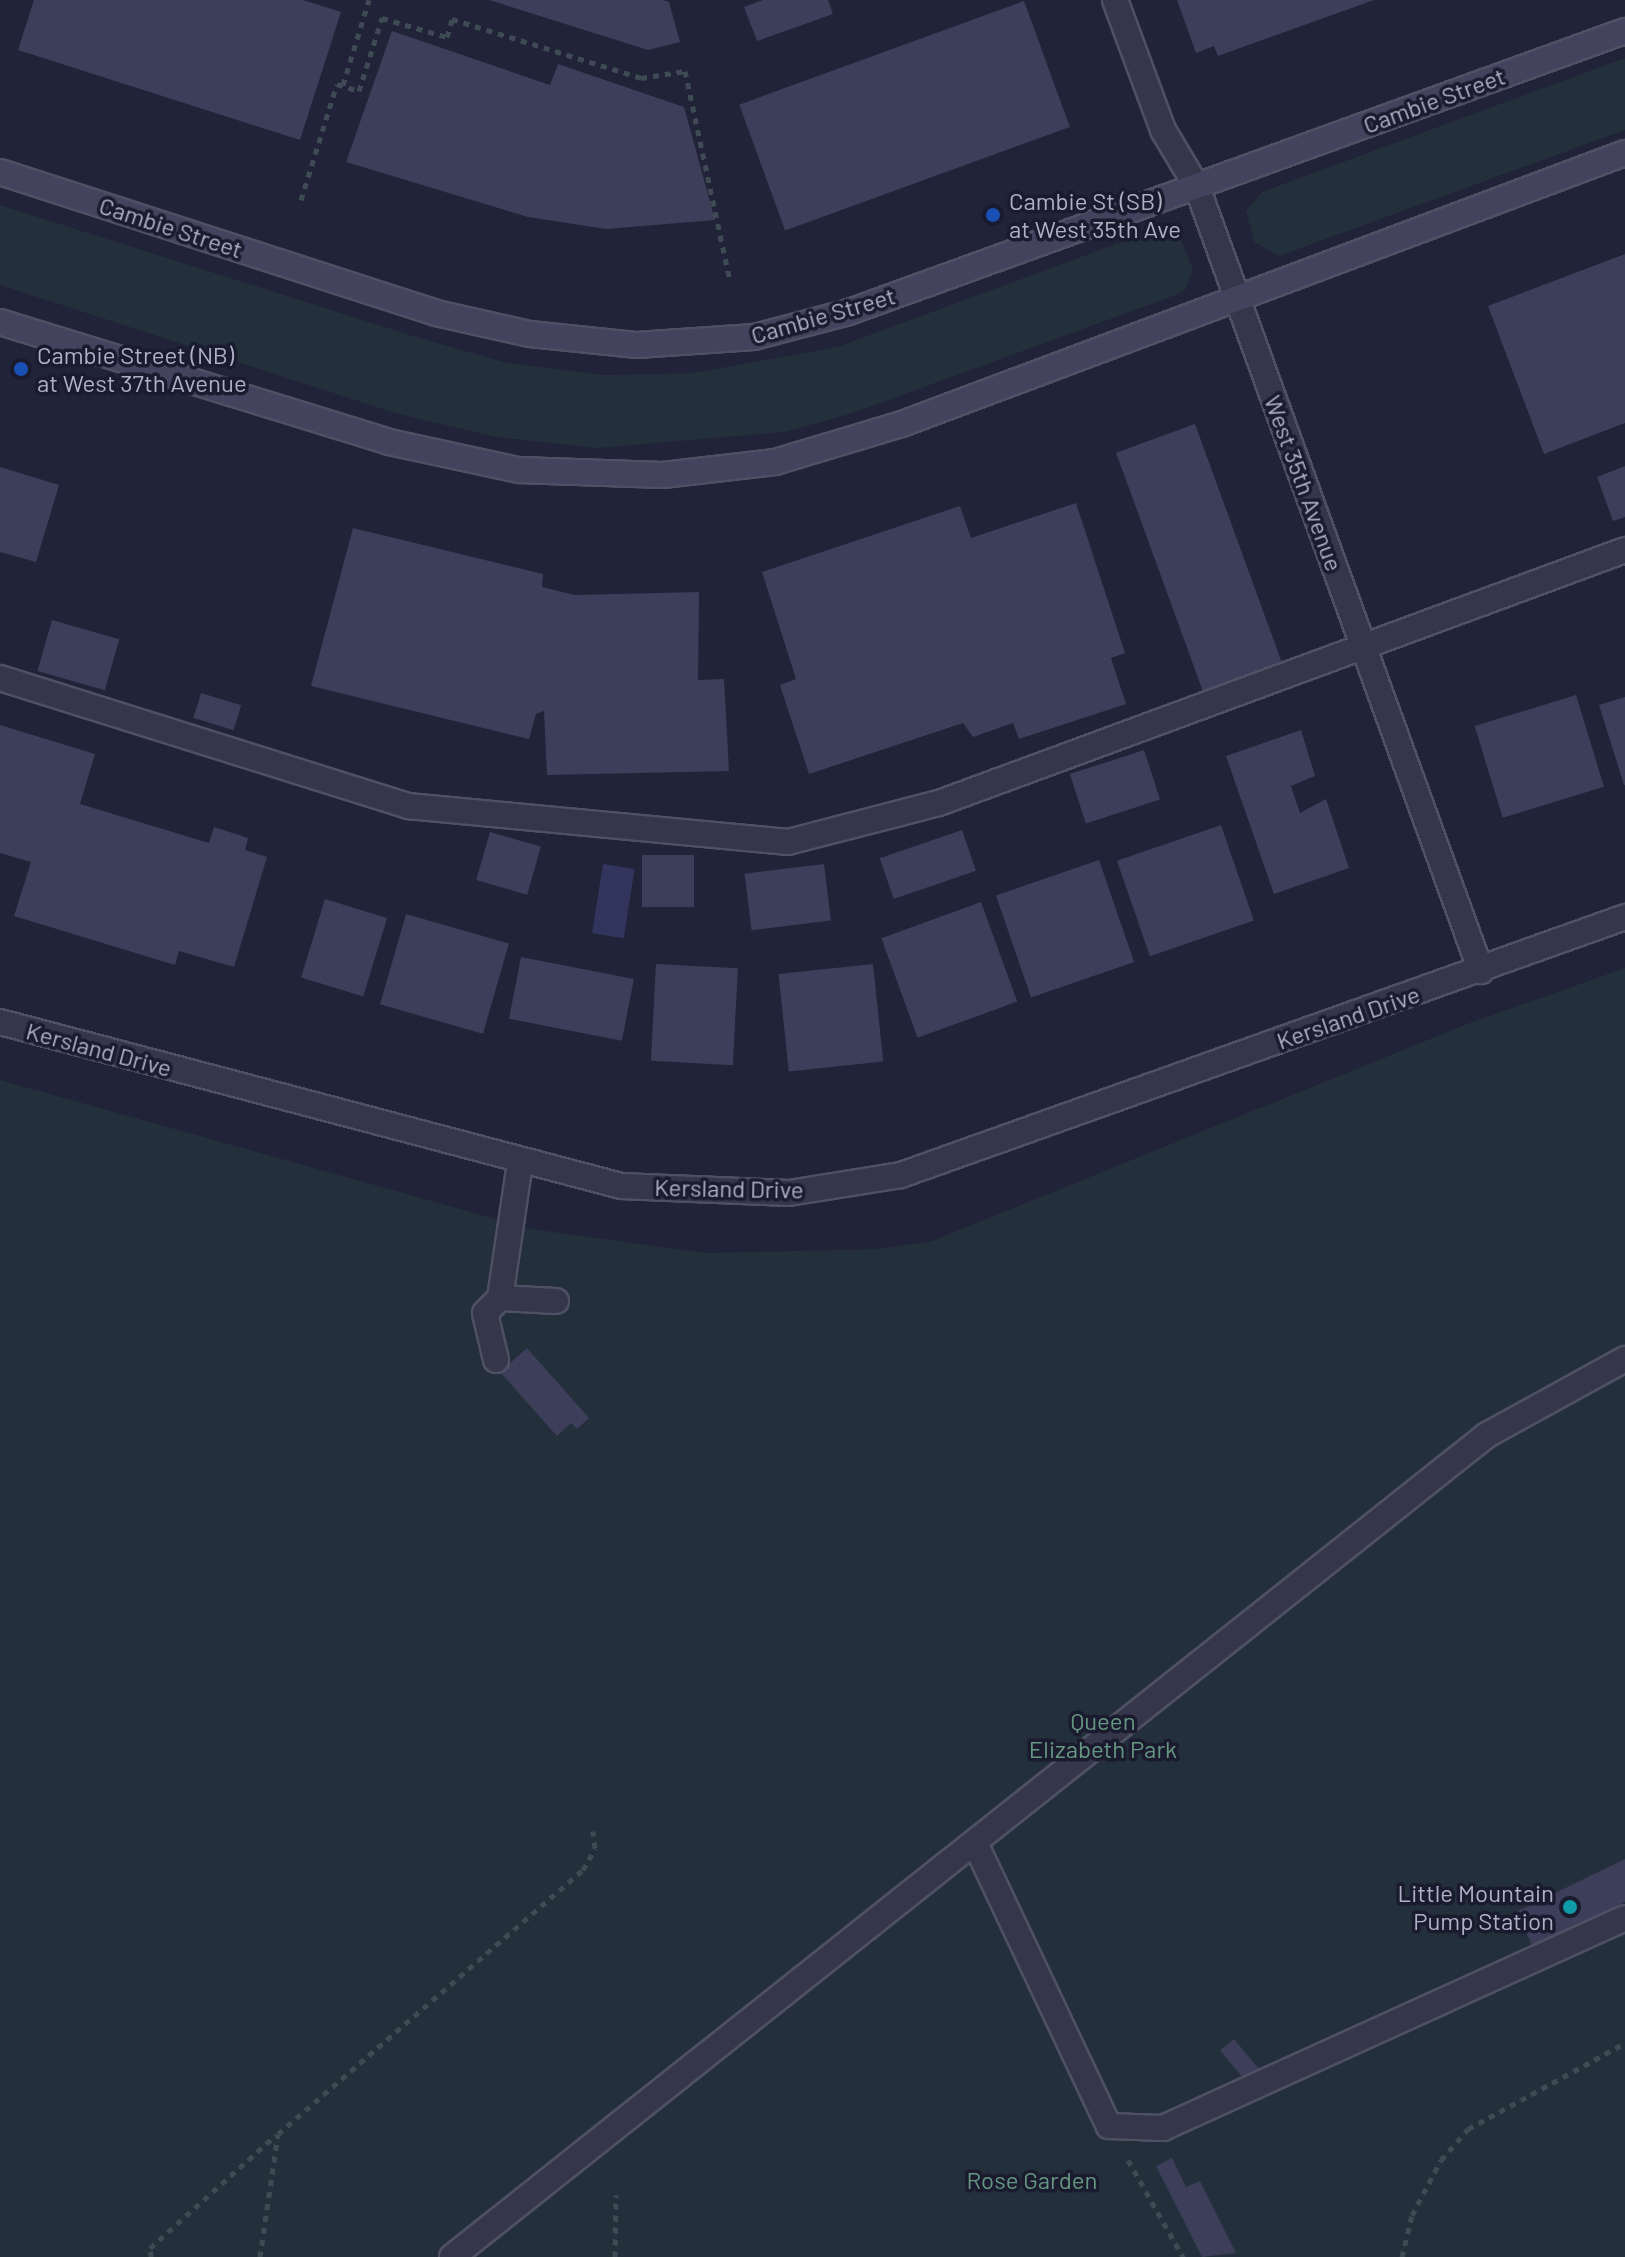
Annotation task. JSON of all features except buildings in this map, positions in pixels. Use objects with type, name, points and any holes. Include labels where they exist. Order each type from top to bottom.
[{"type":"main road","name":"Cambie Street","points":[[0,172],[436,313],[530,334],[637,345],[754,337],[849,312],[1625,31]]},
{"type":"main road","points":[[0,322],[389,442],[519,470],[663,475],[775,462],[902,424],[1625,153]]},
{"type":"street","name":"West 35th Avenue","points":[[1115,0],[1163,130],[1197,187],[1481,971]]},
{"type":"street","points":[[0,678],[408,806],[788,842],[939,803],[1625,550]]},
{"type":"street","name":"Kersland Drive","points":[[0,1022],[520,1162],[621,1186],[789,1193],[901,1175],[1481,971],[1625,917]]},
{"type":"street","points":[[496,1360],[485,1313],[500,1298],[520,1162]]},
{"type":"street","points":[[500,1298],[556,1301]]},
{"type":"street","points":[[452,2257],[1487,1435],[1625,1359]]},
{"type":"street","points":[[975,1843],[1109,2126],[1163,2128],[1372,2027],[1534,1964],[1625,1918]]},
{"type":"path","points":[[343,85],[369,0]]},
{"type":"path","points":[[301,200],[337,84],[359,91],[382,18],[447,37],[452,19],[641,78],[685,71],[729,277]]},
{"type":"path","points":[[151,2257],[150,2248],[583,1870],[595,1848],[593,1831]]},
{"type":"path","points":[[1402,2257],[1412,2215],[1441,2160],[1468,2129],[1625,2043]]},
{"type":"path","points":[[1109,2126],[1183,2257]]},
{"type":"path","points":[[260,2257],[278,2134]]},
{"type":"path","points":[[615,2257],[616,2195]]},
{"type":"green space","points":[[1625,58],[1625,130],[1279,256],[1254,242],[1246,211],[1262,192]]},
{"type":"green space","points":[[0,205],[507,363],[604,375],[693,373],[837,347],[1157,229],[1178,232],[1193,269],[1186,289],[1176,295],[850,414],[785,432],[598,448],[496,437],[395,413],[0,285]]},
{"type":"green space","name":"Queen Elizabeth Park","points":[[1625,968],[1625,2257],[0,2257],[0,1080],[531,1229],[706,1253],[878,1249],[932,1241],[1467,1024]]},
{"type":"water","points":[[603,864],[635,869],[624,938],[592,933]]},
{"type":"place","name":"Cambie St (SB) at West 35th Ave","points":[[993,215]]},
{"type":"place","name":"Cambie Street (NB) at West 37th Avenue","points":[[21,369]]},
{"type":"place","name":"Little Mountain Pump Station","points":[[1570,1907]]},
{"type":"park label","name":"Rose Garden","points":[[1032,2180]]}]
